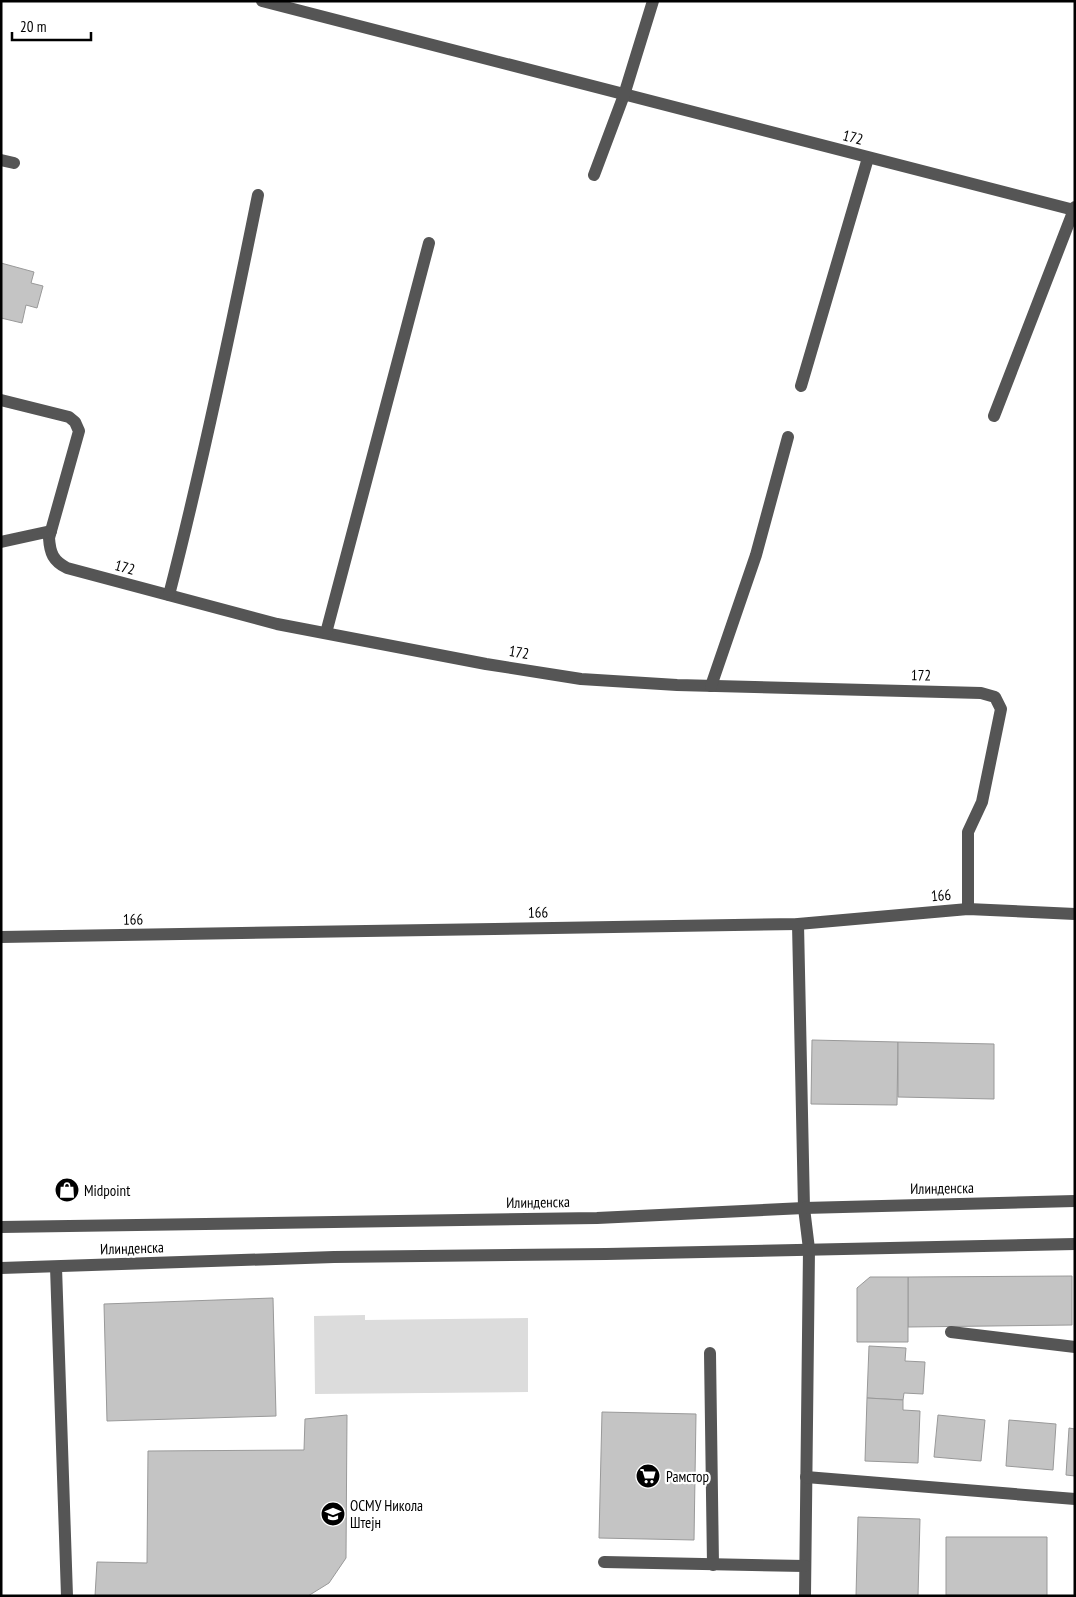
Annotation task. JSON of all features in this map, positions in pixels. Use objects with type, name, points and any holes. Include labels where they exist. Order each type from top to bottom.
[{"type":"street","name":"172","points":[[262,1],[868,158],[1074,208]]},
{"type":"street","points":[[594,175],[624,95],[653,1]]},
{"type":"street","points":[[801,386],[868,158]]},
{"type":"street","points":[[169,595],[192,505],[221,376],[258,195]]},
{"type":"street","points":[[994,416],[1074,208]]},
{"type":"street","points":[[326,633],[429,243]]},
{"type":"street","name":"172","points":[[1,400],[69,417],[77,425],[79,431],[48,538],[52,556],[57,563],[67,568],[277,624],[486,664],[581,679],[711,686],[980,693],[995,697],[1001,709],[996,737],[982,802],[968,832],[968,909]]},
{"type":"street","points":[[711,686],[756,556],[788,437]]},
{"type":"street","points":[[1,542],[51,531]]},
{"type":"street","name":"166","points":[[1,937],[798,924],[968,909],[1075,914]]},
{"type":"street","points":[[798,924],[804,1208],[809,1249],[805,1596]]},
{"type":"street","name":"Илинденска","points":[[1,1227],[596,1218],[804,1208],[1075,1201]]},
{"type":"street","name":"Илинденска","points":[[1,1268],[334,1256],[606,1254],[1075,1244]]},
{"type":"street","points":[[56,1267],[67,1596]]},
{"type":"street","points":[[951,1332],[1075,1347]]},
{"type":"street","points":[[710,1353],[713,1565]]},
{"type":"street","points":[[806,1477],[1075,1499]]},
{"type":"street","points":[[604,1562],[805,1566]]},
{"type":"shaded area","points":[[365,1315],[365,1320],[528,1318],[528,1392],[315,1394],[314,1316]]},
{"type":"building","points":[[1,263],[34,272],[31,283],[43,286],[37,308],[26,305],[22,323],[1,318]]},
{"type":"building","points":[[812,1040],[898,1042],[897,1105],[811,1104]]},
{"type":"building","points":[[898,1042],[994,1044],[994,1099],[898,1097]]},
{"type":"building","points":[[1072,1276],[1072,1325],[908,1327],[908,1277]]},
{"type":"building","points":[[870,1277],[908,1277],[908,1342],[857,1342],[857,1288]]},
{"type":"building","points":[[273,1298],[276,1416],[107,1421],[104,1304]]},
{"type":"building","points":[[869,1346],[906,1348],[905,1361],[925,1362],[923,1394],[904,1393],[903,1400],[867,1398]]},
{"type":"building","points":[[867,1398],[903,1400],[903,1410],[920,1411],[918,1463],[865,1461]]},
{"type":"building","name":"Рамстор","points":[[602,1412],[696,1414],[694,1540],[599,1538]]},
{"type":"building","points":[[347,1415],[346,1558],[329,1583],[308,1596],[95,1596],[97,1562],[147,1563],[148,1451],[304,1450],[305,1419]]},
{"type":"building","points":[[938,1415],[985,1420],[981,1461],[934,1457]]},
{"type":"building","points":[[1009,1420],[1056,1424],[1053,1470],[1006,1466]]},
{"type":"building","points":[[1069,1428],[1075,1429],[1075,1476],[1066,1475]]},
{"type":"building","points":[[858,1517],[920,1519],[918,1596],[856,1596]]},
{"type":"building","points":[[946,1537],[1047,1537],[1047,1596],[946,1595]]},
{"type":"place","name":"Midpoint","points":[[67,1190]]},
{"type":"place","name":"Рамстор","points":[[648,1476]]},
{"type":"place","name":"ОСМУ Никола Штејн","points":[[333,1514]]}]
